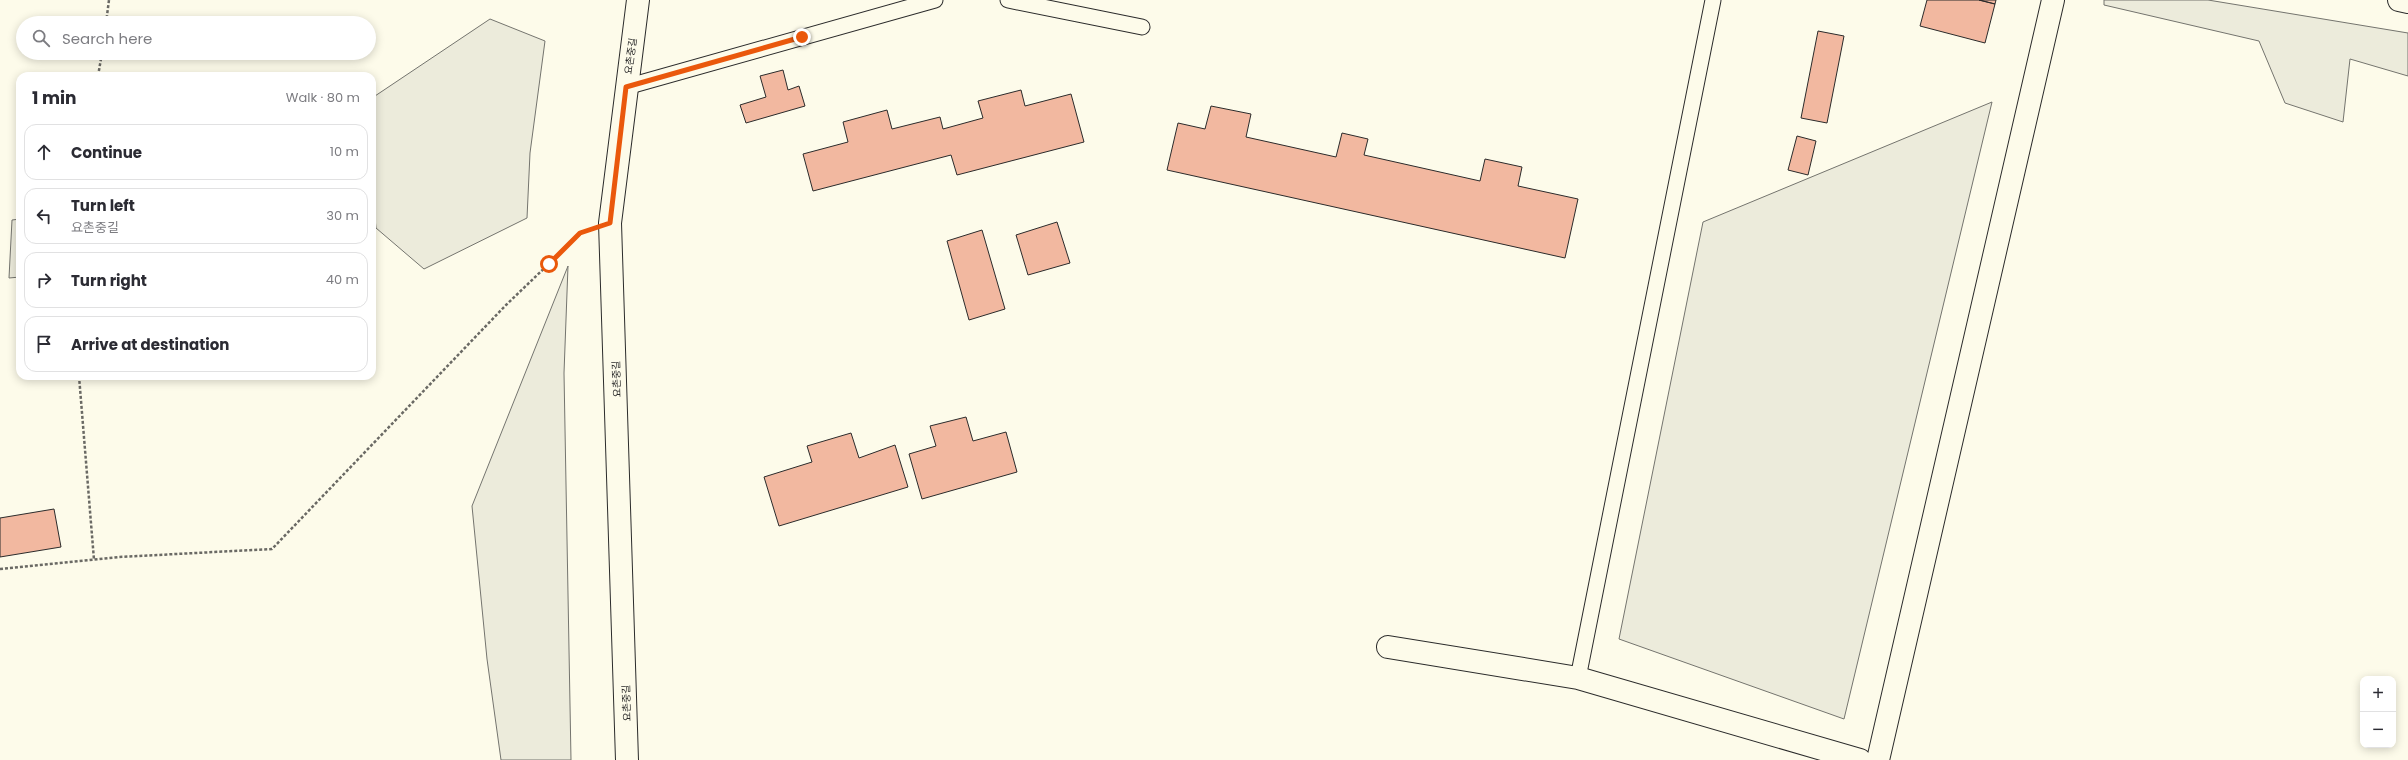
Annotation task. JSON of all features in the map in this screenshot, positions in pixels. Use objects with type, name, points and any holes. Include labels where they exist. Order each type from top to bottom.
[{"type":"street","name":"요촌중길","points":[[628,760],[610,223],[638,0]]},
{"type":"street","points":[[1878,760],[2053,0]]},
{"type":"street","points":[[2399,0],[2408,2]]},
{"type":"street","points":[[1388,647],[1578,678],[1860,760]]},
{"type":"lane","points":[[626,87],[935,0]]},
{"type":"lane","points":[[1008,0],[1142,27]]},
{"type":"lane","points":[[1578,678],[1713,0]]},
{"type":"path","points":[[107,16],[109,0]]},
{"type":"path","points":[[99,72],[101,60]]},
{"type":"path","points":[[0,569],[94,560],[272,549],[506,305],[580,233],[610,223]]},
{"type":"path","points":[[79,380],[94,560]]},
{"type":"shaded area","points":[[2104,0],[2208,0],[2408,33],[2408,76],[2350,59],[2343,122],[2285,103],[2259,41],[2104,5]]},
{"type":"shaded area","points":[[490,19],[545,41],[530,153],[527,218],[424,269],[376,228],[376,95]]},
{"type":"shaded area","points":[[1992,102],[1844,719],[1619,639],[1703,222]]},
{"type":"shaded area","points":[[12,220],[16,220],[16,277],[9,278]]},
{"type":"shaded area","points":[[568,266],[564,373],[571,760],[501,760],[487,659],[472,506]]},
{"type":"building","points":[[1927,0],[1979,0],[1995,4],[1985,43],[1920,26]]},
{"type":"building","points":[[1979,0],[1996,0],[1995,4]]},
{"type":"building","points":[[1818,31],[1844,36],[1827,123],[1801,118]]},
{"type":"building","points":[[783,70],[788,90],[799,86],[805,106],[746,123],[740,105],[766,97],[760,76]]},
{"type":"building","points":[[1021,90],[1025,106],[1071,94],[1084,142],[957,175],[951,155],[813,191],[803,154],[848,142],[843,122],[887,110],[892,129],[940,117],[943,129],[983,118],[978,101]]},
{"type":"building","points":[[1211,106],[1251,114],[1246,137],[1336,157],[1342,133],[1368,139],[1364,155],[1480,181],[1485,159],[1522,167],[1518,186],[1578,199],[1565,258],[1167,170],[1178,123],[1205,129]]},
{"type":"building","points":[[1797,136],[1816,141],[1808,175],[1788,170]]},
{"type":"building","points":[[1057,222],[1070,263],[1028,275],[1016,235]]},
{"type":"building","points":[[982,230],[1005,309],[969,320],[947,241]]},
{"type":"building","points":[[966,417],[973,441],[1006,432],[1017,472],[922,499],[909,454],[936,446],[930,426]]},
{"type":"building","points":[[851,433],[859,458],[895,445],[908,487],[779,526],[764,477],[812,462],[807,446]]},
{"type":"building","points":[[54,509],[61,547],[0,557],[0,518]]},
{"type":"route","points":[[549,264],[580,233],[610,223],[626,87],[802,37]]}]
